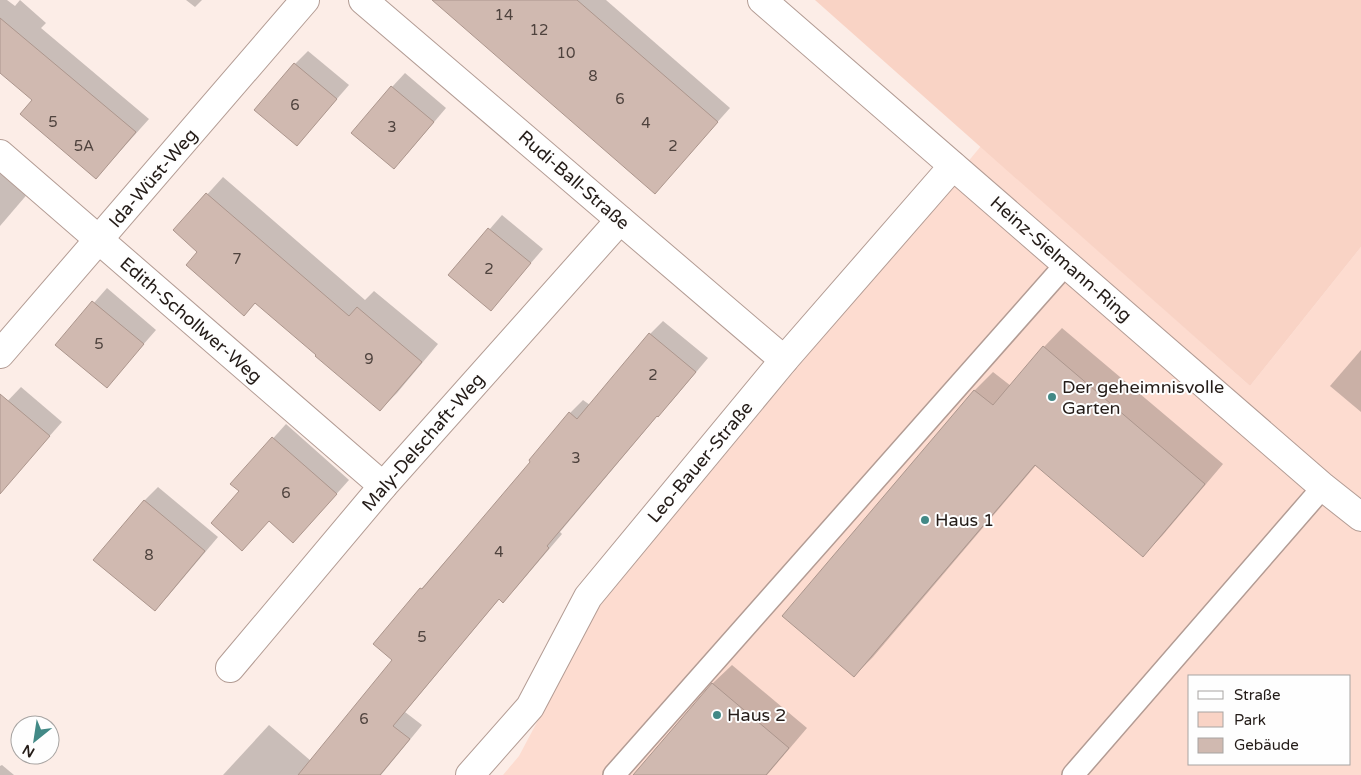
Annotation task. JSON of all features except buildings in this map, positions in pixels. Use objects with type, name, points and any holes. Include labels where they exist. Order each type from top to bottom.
[{"type":"street","name":"Ida-Wüst-Weg","points":[[0,354],[305,0]]},
{"type":"street","name":"Rudi-Ball-Straße","points":[[363,0],[784,360]]},
{"type":"street","name":"Heinz-Sielmann-Ring","points":[[762,0],[1323,487],[1361,517]]},
{"type":"street","name":"Edith-Schollwer-Weg","points":[[0,154],[383,486]]},
{"type":"street","name":"Leo-Bauer-Straße","points":[[470,775],[530,707],[588,597],[784,360],[953,166]]},
{"type":"street","name":"Maly-Delschaft-Weg","points":[[230,668],[383,486],[620,220]]},
{"type":"lane","points":[[614,775],[1066,264]]},
{"type":"lane","points":[[1073,775],[1323,487]]},
{"type":"shaded area","points":[[981,146],[1250,386],[1361,247],[1361,775],[503,775],[519,756],[597,609]]},
{"type":"green space","points":[[815,0],[1361,0],[1361,247],[1250,386]]},
{"type":"place","name":"Der geheimnisvolle Garten","points":[[1052,397]]},
{"type":"place","name":"Haus 1","points":[[925,520]]},
{"type":"place","name":"Haus 2","points":[[717,715]]}]
